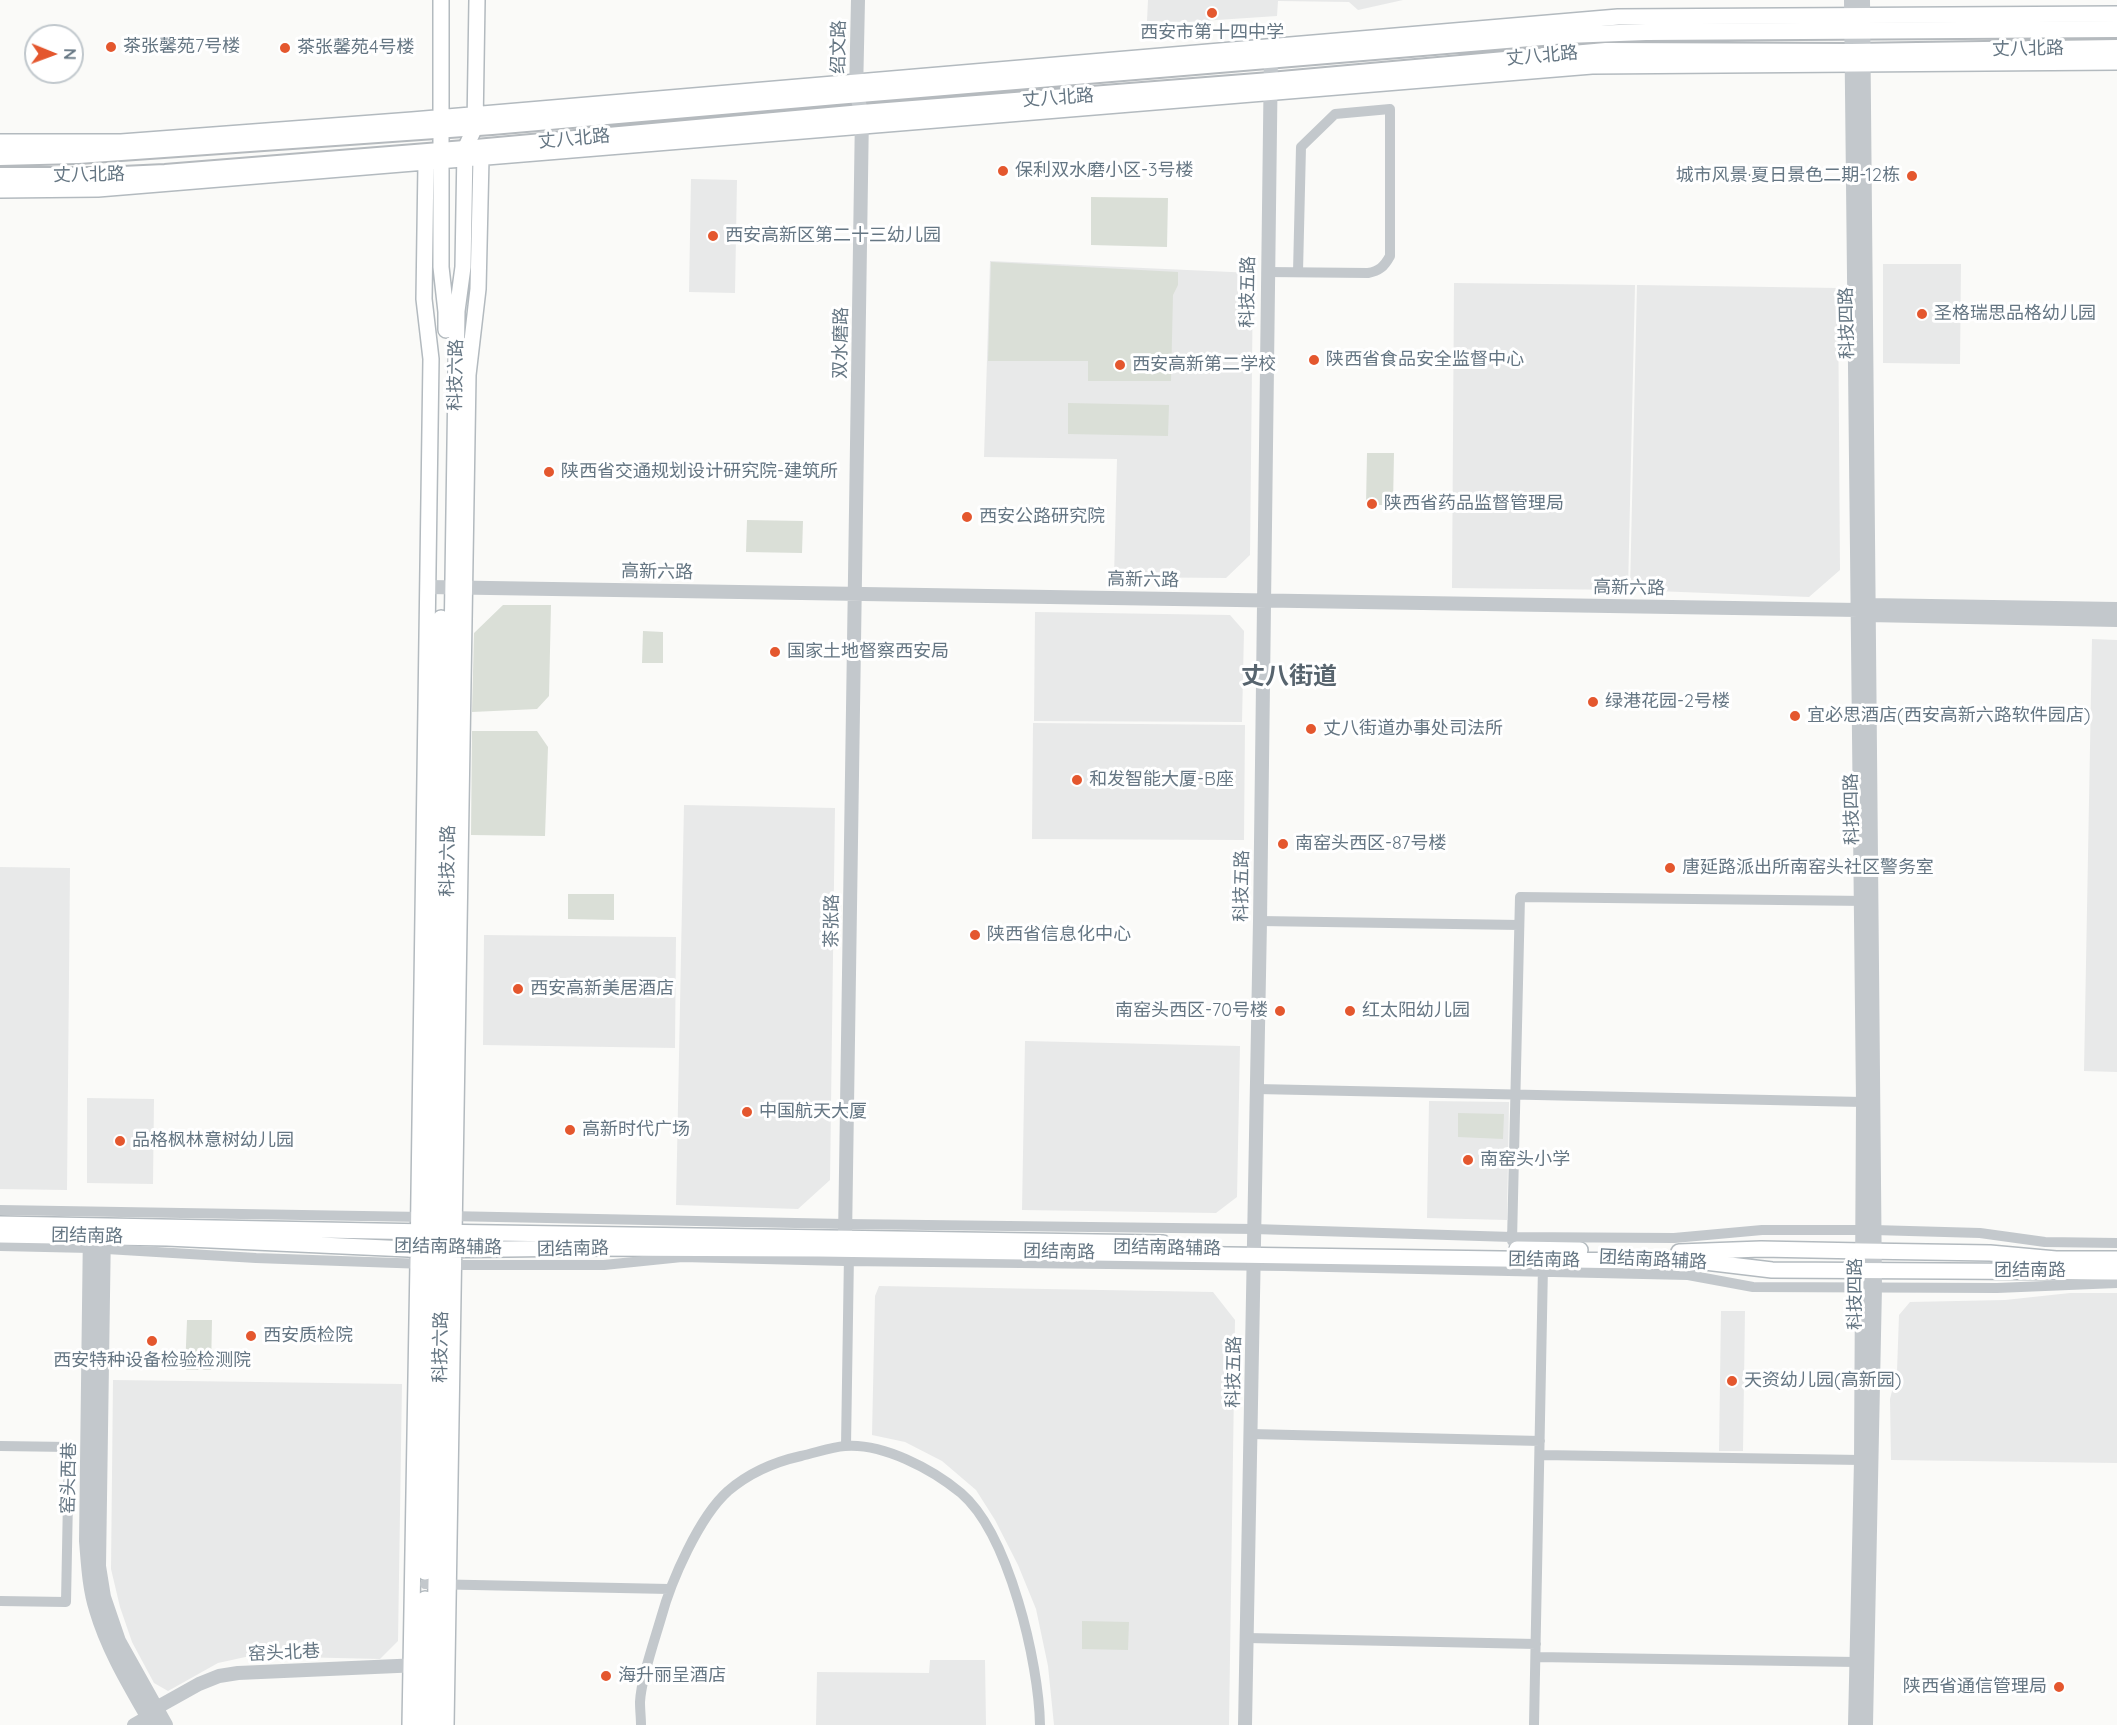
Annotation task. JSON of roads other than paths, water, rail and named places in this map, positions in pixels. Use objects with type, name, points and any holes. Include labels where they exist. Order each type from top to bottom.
[{"type":"main road","name":"科技六路","points":[[423,1725],[423,1665],[436,1584],[436,1257],[447,587],[446,312],[441,267],[441,0]]},
{"type":"main road","name":"科技六路","points":[[447,587],[457,311],[463,267],[465,154],[474,121],[477,0]]},
{"type":"main road","points":[[1857,15],[2117,14]]},
{"type":"main road","name":"丈八北路","points":[[0,157],[78,155],[1270,54],[1646,32],[1857,15],[2117,29]]},
{"type":"main road","name":"丈八北路","points":[[0,176],[101,176],[442,156],[1270,87],[1606,51],[1857,57],[2117,48]]},
{"type":"main road","points":[[1857,57],[2117,62]]},
{"type":"main road","points":[[465,154],[481,158],[862,120]]},
{"type":"main road","points":[[0,142],[121,142],[440,124]]},
{"type":"main road","points":[[0,190],[98,189],[426,163],[442,156]]},
{"type":"main road","points":[[410,1725],[423,1665],[437,1225],[447,587],[478,289],[481,158]]},
{"type":"main road","points":[[426,163],[424,299],[431,359],[447,587]]},
{"type":"main road","name":"团结南路","points":[[0,1224],[97,1237],[437,1225],[847,1243],[1253,1249],[1512,1243],[1692,1252],[1761,1249],[1990,1253],[2056,1259],[2117,1259]]},
{"type":"main road","name":"团结南路","points":[[0,1235],[97,1237],[436,1257],[584,1248],[847,1243]]},
{"type":"main road","name":"团结南路","points":[[1253,1249],[1543,1266],[1705,1263],[1869,1278],[2117,1272]]},
{"type":"main road","points":[[436,1257],[436,1584],[446,1725]]},
{"type":"main road","name":"科技六路","points":[[423,1665],[434,1725]]},
{"type":"street","name":"绍文路","points":[[856,88],[858,0]]},
{"type":"street","name":"科技四路","points":[[1857,15],[1865,610],[1869,1278],[1866,1725]]},
{"type":"street","name":"科技五路","points":[[1245,1725],[1260,921],[1270,54]]},
{"type":"street","name":"双水磨路","points":[[856,88],[862,120],[856,593]]},
{"type":"street","points":[[1266,272],[1368,273],[1377,271],[1385,265],[1389,256],[1390,109],[1335,114],[1301,147],[1298,272]]},
{"type":"street","name":"高新六路","points":[[447,587],[1865,610],[2117,609]]},
{"type":"street","name":"茶张路","points":[[847,1243],[856,593]]},
{"type":"street","name":"高新六路","points":[[1865,610],[2117,620]]},
{"type":"street","points":[[1512,1243],[1520,897],[1866,901]]},
{"type":"street","name":"科技四路","points":[[1866,901],[1863,1102],[1868,1230]]},
{"type":"street","points":[[1260,921],[1519,925]]},
{"type":"street","points":[[1257,1089],[1863,1102]]},
{"type":"street","name":"团结南路辅路","points":[[0,1210],[437,1225]]},
{"type":"street","name":"团结南路辅路","points":[[1512,1243],[1674,1238],[1762,1230],[1980,1233],[2045,1242],[2117,1243]]},
{"type":"street","points":[[0,1246],[97,1237]]},
{"type":"street","name":"窑头西巷","points":[[97,1237],[99,1566],[105,1597],[120,1641],[152,1717],[166,1725]]},
{"type":"street","points":[[846,1446],[847,1243]]},
{"type":"street","name":"团结南路辅路","points":[[847,1243],[1253,1249]]},
{"type":"street","points":[[1534,1725],[1543,1266]]},
{"type":"street","name":"科技四路","points":[[1855,1725],[1861,1460],[1869,1278]]},
{"type":"street","points":[[1869,1278],[1997,1288],[2117,1283]]},
{"type":"street","points":[[1251,1434],[1540,1441]]},
{"type":"street","points":[[0,1446],[69,1447],[66,1602],[0,1601]]},
{"type":"street","points":[[642,1725],[640,1701],[669,1589],[708,1514],[727,1492],[748,1476],[789,1459],[846,1446],[883,1450],[928,1469],[962,1494],[988,1527],[1011,1578],[1029,1642],[1040,1702],[1040,1725]]},
{"type":"street","points":[[1540,1455],[1861,1460]]},
{"type":"street","points":[[436,1584],[669,1589]]},
{"type":"street","points":[[1247,1638],[1536,1644]]},
{"type":"street","points":[[1536,1657],[1856,1662]]},
{"type":"street","name":"窑头北巷","points":[[134,1725],[152,1717],[199,1684],[219,1676],[238,1673],[423,1665]]},
{"type":"place","name":"西安市第十四中学","points":[[1212,13]]},
{"type":"place","name":"茶张馨苑7号楼","points":[[111,47]]},
{"type":"place","name":"茶张馨苑4号楼","points":[[285,48]]},
{"type":"place","name":"保利双水磨小区-3号楼","points":[[1003,171]]},
{"type":"place","name":"城市风景·夏日景色二期-12栋","points":[[1912,176]]},
{"type":"place","name":"西安高新区第二十三幼儿园","points":[[713,236]]},
{"type":"place","name":"圣格瑞思品格幼儿园","points":[[1922,314]]},
{"type":"place","name":"陕西省食品安全监督中心","points":[[1314,360]]},
{"type":"place","name":"西安高新第二学校","points":[[1120,365]]},
{"type":"place","name":"陕西省交通规划设计研究院-建筑所","points":[[549,472]]},
{"type":"place","name":"陕西省药品监督管理局","points":[[1372,504]]},
{"type":"place","name":"西安公路研究院","points":[[967,517]]},
{"type":"place","name":"国家土地督察西安局","points":[[775,652]]},
{"type":"place","name":"绿港花园-2号楼","points":[[1593,702]]},
{"type":"place","name":"宜必思酒店(西安高新六路软件园店)","points":[[1795,716]]},
{"type":"place","name":"丈八街道办事处司法所","points":[[1311,729]]},
{"type":"place","name":"和发智能大厦-B座","points":[[1077,780]]},
{"type":"place","name":"南窑头西区-87号楼","points":[[1283,844]]},
{"type":"place","name":"唐延路派出所南窑头社区警务室","points":[[1670,868]]},
{"type":"place","name":"陕西省信息化中心","points":[[975,935]]},
{"type":"place","name":"西安高新美居酒店","points":[[518,989]]},
{"type":"place","name":"南窑头西区-70号楼","points":[[1280,1011]]},
{"type":"place","name":"红太阳幼儿园","points":[[1350,1011]]},
{"type":"place","name":"中国航天大厦","points":[[747,1112]]},
{"type":"place","name":"高新时代广场","points":[[570,1130]]},
{"type":"place","name":"品格枫林意树幼儿园","points":[[120,1141]]},
{"type":"place","name":"南窑头小学","points":[[1468,1160]]},
{"type":"place","name":"西安质检院","points":[[251,1336]]},
{"type":"place","name":"西安特种设备检验检测院","points":[[152,1341]]},
{"type":"place","name":"天资幼儿园(高新园)","points":[[1732,1381]]},
{"type":"place","name":"海升丽呈酒店","points":[[606,1676]]},
{"type":"place","name":"陕西省通信管理局","points":[[2059,1687]]},
{"type":"district","name":"丈八街道","points":[[1289,677]]}]
